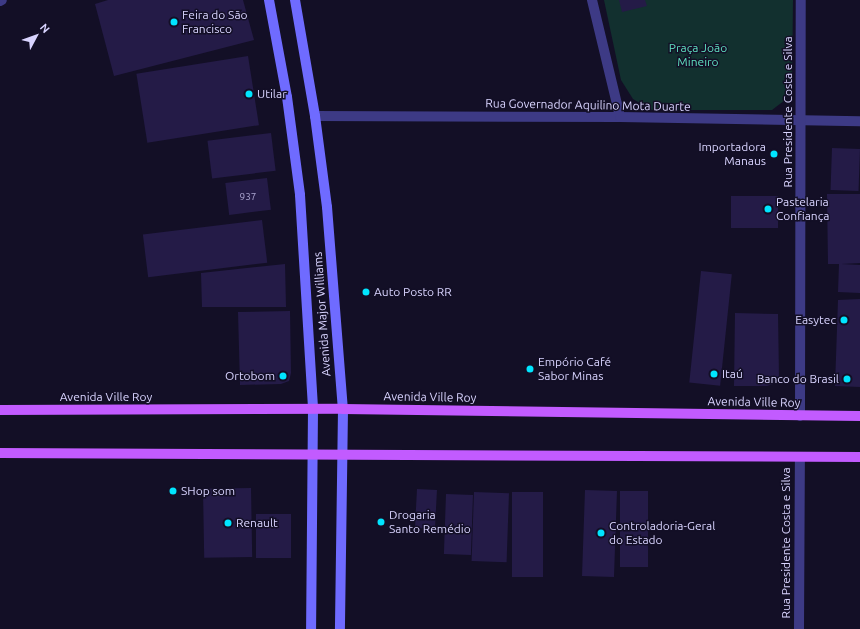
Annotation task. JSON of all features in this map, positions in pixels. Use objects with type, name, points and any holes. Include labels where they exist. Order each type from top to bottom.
[{"type":"main road","name":"Avenida Major Williams","points":[[269,0],[287,97],[300,195],[313,409],[311,629]]},
{"type":"main road","name":"Avenida Major Williams","points":[[295,0],[315,116],[327,207],[343,409],[344,455],[340,629]]},
{"type":"main road","name":"Avenida Ville Roy","points":[[0,410],[343,409],[860,416]]},
{"type":"main road","points":[[0,453],[312,456],[860,457]]},
{"type":"street","points":[[592,0],[620,117]]},
{"type":"street","name":"Rua Presidente Costa e Silva","points":[[800,416],[801,0]]},
{"type":"street","name":"Rua Governador Aquilino Mota Duarte","points":[[315,116],[620,117],[860,121]]},
{"type":"street","name":"Rua Presidente Costa e Silva","points":[[799,629],[800,457]]},
{"type":"green space","name":"Praça João Mineiro","points":[[604,0],[793,0],[792,84],[785,100],[772,110],[652,110],[633,99],[621,80]]},
{"type":"building","name":"Feira do São Francisco","points":[[108,0],[243,0],[254,40],[114,76],[95,4]]},
{"type":"building","points":[[619,0],[645,0],[647,6],[622,12]]},
{"type":"building","points":[[248,56],[259,125],[147,143],[136,74]]},
{"type":"building","points":[[271,133],[276,171],[212,179],[207,141]]},
{"type":"building","points":[[832,148],[860,149],[859,191],[831,190]]},
{"type":"building","points":[[267,178],[271,210],[229,215],[225,183]]},
{"type":"building","points":[[827,194],[860,194],[860,263],[841,264],[860,265],[860,293],[838,292],[839,264],[828,264]]},
{"type":"building","points":[[731,196],[778,196],[778,228],[731,228]]},
{"type":"building","points":[[262,220],[267,263],[148,277],[143,235]]},
{"type":"building","points":[[285,264],[286,307],[202,307],[201,273]]},
{"type":"building","points":[[701,271],[732,274],[720,386],[689,382]]},
{"type":"building","points":[[860,299],[860,387],[835,386],[838,300]]},
{"type":"building","points":[[290,311],[291,373],[289,381],[281,384],[240,385],[238,312]]},
{"type":"building","points":[[735,313],[778,314],[779,378],[773,384],[767,386],[734,386]]},
{"type":"building","name":"Renault","points":[[251,488],[252,557],[204,558],[203,489]]},
{"type":"building","points":[[417,489],[437,490],[435,529],[415,528]]},
{"type":"building","name":"Controladoria-Geral do Estado","points":[[585,490],[617,491],[614,577],[582,576]]},
{"type":"building","points":[[620,491],[648,491],[648,567],[620,567]]},
{"type":"building","points":[[474,492],[509,493],[507,562],[472,561]]},
{"type":"building","points":[[512,492],[543,492],[543,577],[512,577]]},
{"type":"building","points":[[446,494],[473,495],[471,555],[444,554]]},
{"type":"building","points":[[256,514],[291,514],[291,558],[256,558]]},
{"type":"place","name":"Feira do São Francisco","points":[[174,22]]},
{"type":"place","name":"Utilar","points":[[249,94]]},
{"type":"place","name":"Importadora Manaus","points":[[774,154]]},
{"type":"place","name":"Pastelaria Confiança","points":[[768,209]]},
{"type":"place","name":"Auto Posto RR","points":[[366,292]]},
{"type":"place","name":"Easytec","points":[[844,320]]},
{"type":"place","name":"Empório Café Sabor Minas","points":[[530,369]]},
{"type":"place","name":"Itaú","points":[[714,374]]},
{"type":"place","name":"Ortobom","points":[[283,376]]},
{"type":"place","name":"Banco do Brasil","points":[[847,379]]},
{"type":"place","name":"SHop som","points":[[173,491]]},
{"type":"place","name":"Drogaria Santo Remédio","points":[[381,522]]},
{"type":"place","name":"Renault","points":[[228,523]]},
{"type":"place","name":"Controladoria-Geral do Estado","points":[[601,533]]}]
